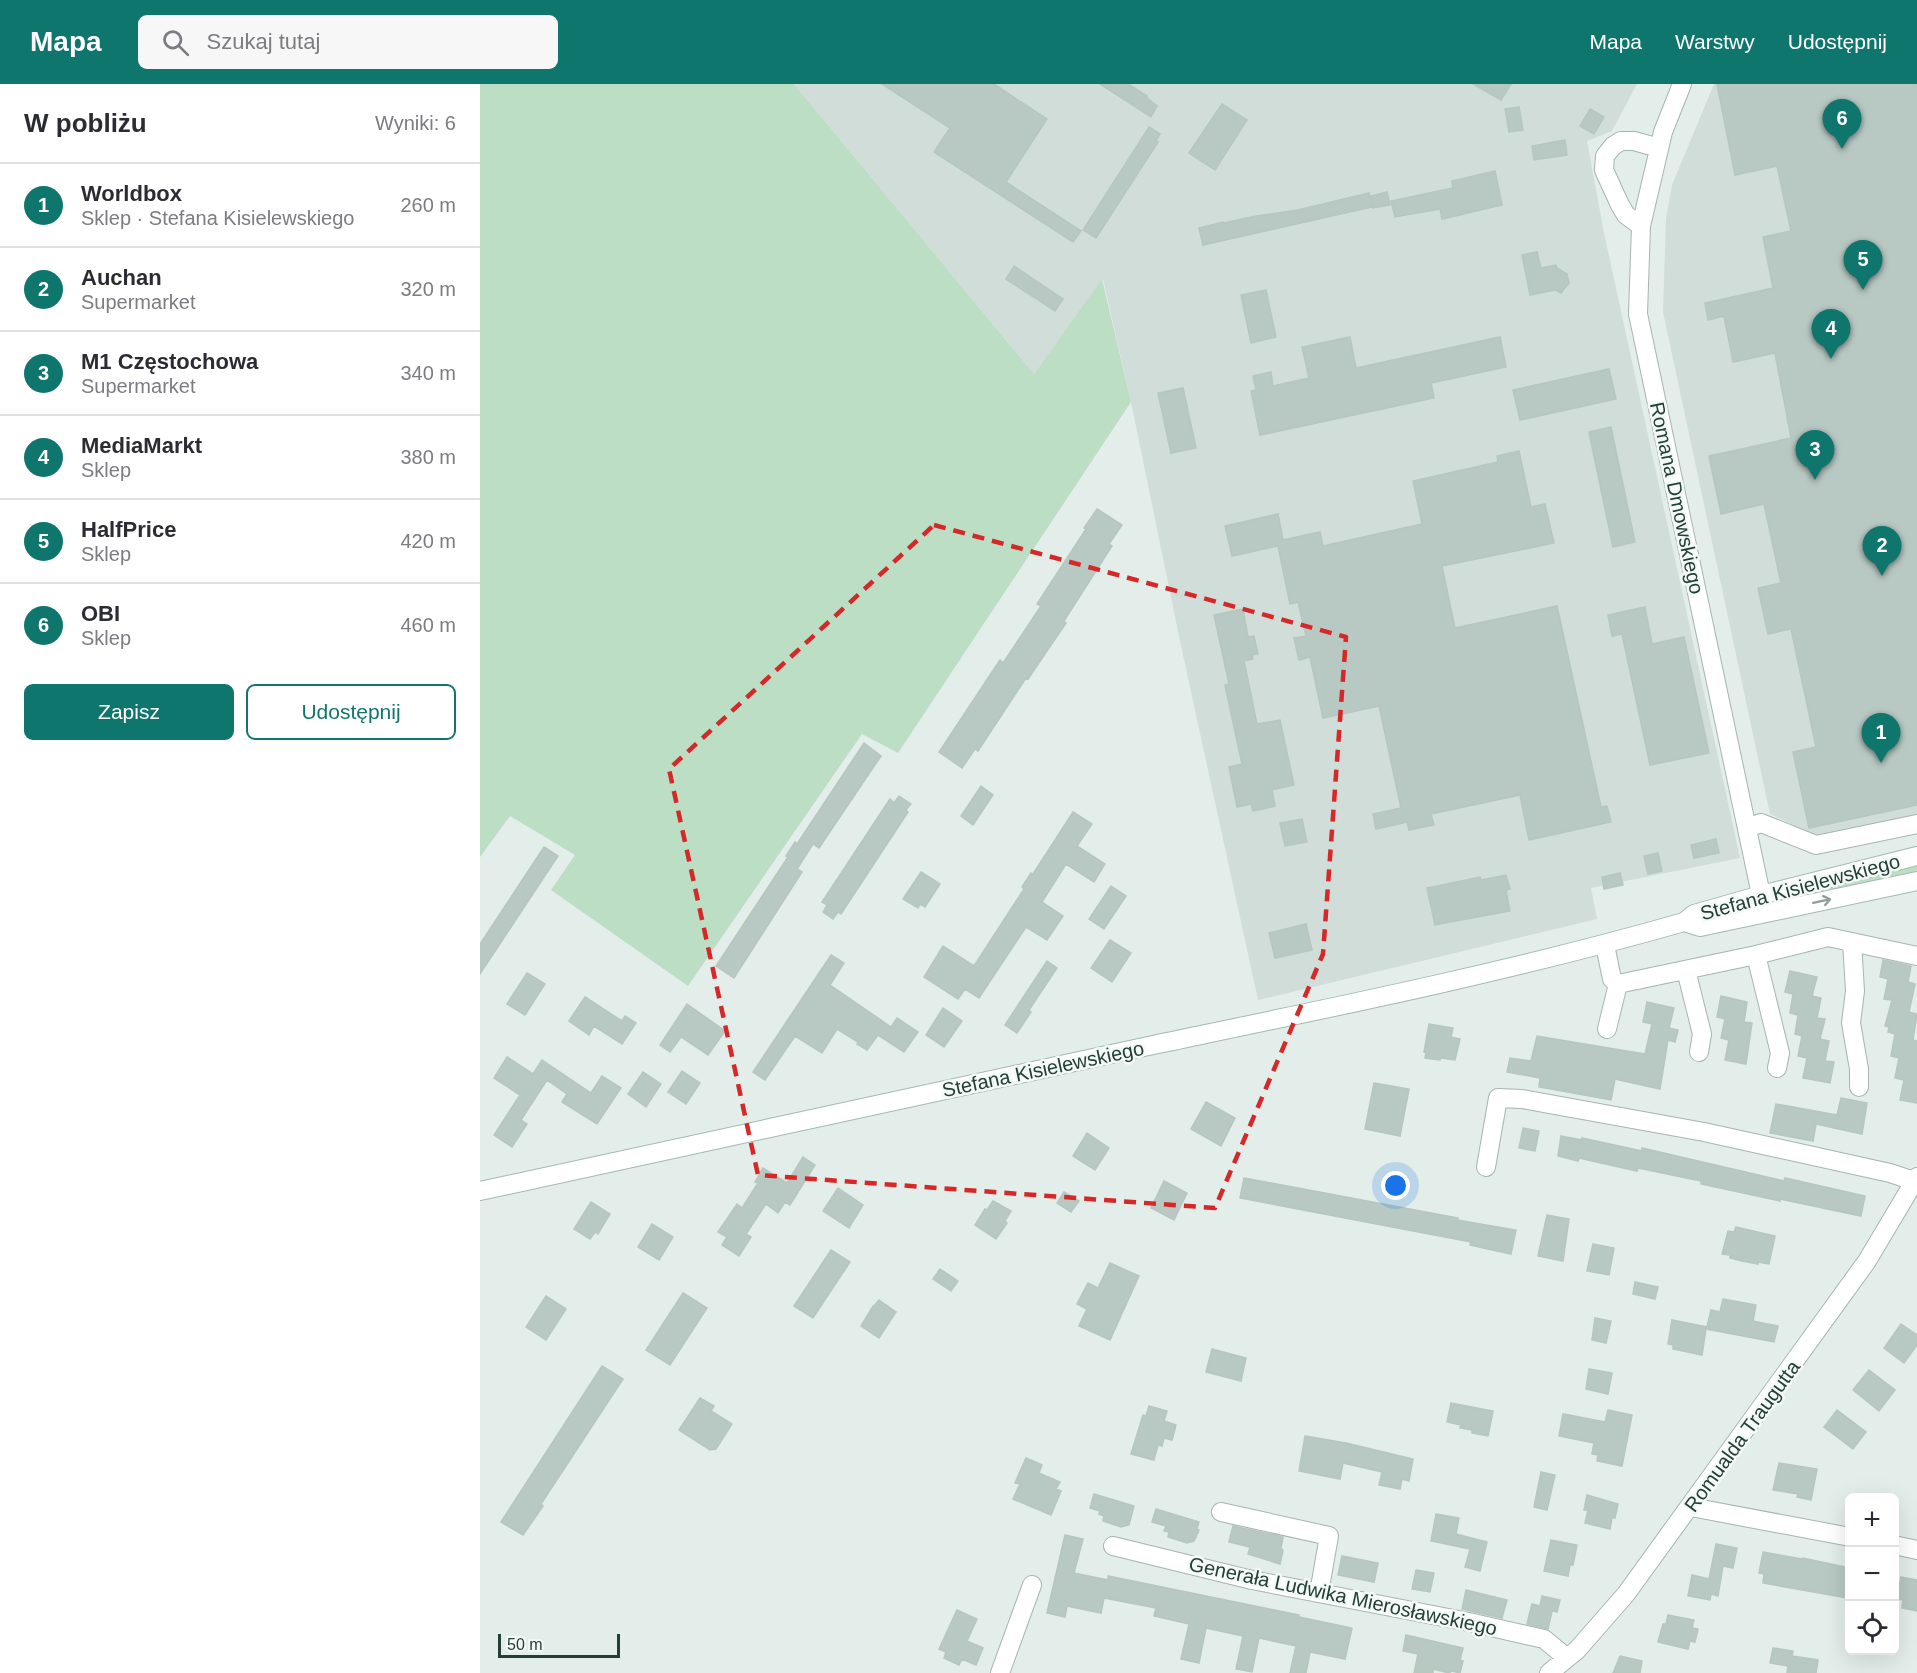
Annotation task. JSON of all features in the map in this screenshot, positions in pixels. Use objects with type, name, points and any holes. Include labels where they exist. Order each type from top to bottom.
[{"type":"street","name":"Romana Dmowskiego","points":[[1682,84],[1659,148],[1641,226],[1638,314],[1765,914]]},
{"type":"street","points":[[1641,226],[1626,215],[1620,206],[1604,170],[1605,156],[1613,146],[1621,141],[1634,141],[1659,148]]},
{"type":"street","points":[[1747,828],[1761,823],[1816,846],[1917,824]]},
{"type":"street","name":"Stefana Kisielewskiego","points":[[480,1191],[1286,1018],[1605,945],[1684,922],[1695,914],[1761,895],[1917,856]]},
{"type":"street","name":"Stefana Kisielewskiego","points":[[1684,922],[1700,927],[1917,881]]},
{"type":"street","points":[[1618,984],[1756,955],[1828,937],[1917,956]]},
{"type":"street","points":[[1852,942],[1855,991],[1851,1023],[1860,1087]]},
{"type":"street","points":[[1605,945],[1612,979],[1618,984]]},
{"type":"street","points":[[1756,955],[1780,1053],[1777,1068]]},
{"type":"street","points":[[1686,970],[1702,1034],[1699,1052]]},
{"type":"street","points":[[1607,1029],[1618,984]]},
{"type":"street","name":"Romualda Traugutta","points":[[1486,1167],[1498,1098],[1522,1099],[1704,1132],[1915,1179],[1868,1261],[1691,1507],[1626,1594],[1577,1650],[1549,1673]]},
{"type":"street","points":[[1691,1507],[1845,1536]]},
{"type":"street","points":[[1221,1512],[1329,1536],[1319,1593]]},
{"type":"street","name":"Generała Ludwika Mierosławskiego","points":[[1113,1546],[1252,1580],[1469,1622],[1544,1639],[1567,1658]]},
{"type":"street","points":[[1899,1546],[1917,1550]]},
{"type":"street","points":[[1000,1673],[1032,1585]]},
{"type":"highlighted area","points":[[934,525],[1346,637],[1323,954],[1215,1208],[758,1175],[669,769]]},
{"type":"shaded area","points":[[794,84],[1637,84],[1612,131],[1587,141],[1604,233],[1740,858],[1591,888],[1597,919],[1258,1000],[1103,279],[1034,374]]},
{"type":"shaded area","points":[[1714,84],[1917,84],[1917,818],[1824,840],[1770,814],[1663,312],[1666,219],[1672,185]]},
{"type":"green space","points":[[480,84],[794,84],[1034,374],[1102,279],[1131,402],[898,753],[862,734],[688,986],[551,890],[575,855],[510,816],[480,857]]},
{"type":"green space","points":[[1917,862],[1917,871],[1810,896],[1808,889]]},
{"type":"building","points":[[882,84],[994,84],[1047,119],[1006,182],[1081,231],[1073,242],[934,152],[950,128]]},
{"type":"building","points":[[1100,84],[1128,84],[1147,96],[1157,106],[1151,117]]},
{"type":"building","points":[[1473,84],[1511,84],[1501,100]]},
{"type":"building","points":[[1717,84],[1917,84],[1917,805],[1809,828],[1793,752],[1816,747],[1791,629],[1768,634],[1758,588],[1781,583],[1764,504],[1721,514],[1709,456],[1791,438],[1775,353],[1733,362],[1724,316],[1708,320],[1705,303],[1773,288],[1763,237],[1791,231],[1777,166],[1735,175]]},
{"type":"building","points":[[1222,104],[1247,120],[1215,170],[1189,153]]},
{"type":"building","points":[[1519,107],[1523,130],[1509,132],[1505,109]]},
{"type":"building","points":[[1590,109],[1604,117],[1594,134],[1580,126]]},
{"type":"building","points":[[1149,127],[1160,134],[1156,141],[1158,142],[1096,238],[1083,230]]},
{"type":"building","points":[[1565,140],[1567,155],[1534,160],[1532,146]]},
{"type":"building","points":[[1495,171],[1502,205],[1442,219],[1440,209],[1395,217],[1391,201],[1453,188],[1452,181]]},
{"type":"building","points":[[1387,192],[1390,205],[1373,208],[1371,196]]},
{"type":"building","points":[[1369,193],[1372,207],[1203,245],[1199,228],[1298,210]]},
{"type":"building","points":[[1537,252],[1541,268],[1556,265],[1567,274],[1569,283],[1561,293],[1555,290],[1530,295],[1522,255]]},
{"type":"building","points":[[1014,266],[1063,299],[1055,311],[1006,279]]},
{"type":"building","points":[[1266,290],[1276,337],[1251,343],[1241,295]]},
{"type":"building","points":[[1350,337],[1356,368],[1500,337],[1506,367],[1431,383],[1434,398],[1260,435],[1251,391],[1256,390],[1253,376],[1271,372],[1273,386],[1309,378],[1302,347]]},
{"type":"building","points":[[1609,369],[1616,399],[1520,420],[1513,390]]},
{"type":"building","points":[[1183,388],[1196,448],[1171,453],[1158,393]]},
{"type":"building","points":[[1611,427],[1635,542],[1613,547],[1589,432]]},
{"type":"building","points":[[1519,451],[1531,507],[1545,504],[1554,543],[1442,566],[1455,628],[1557,606],[1601,807],[1607,806],[1611,822],[1529,840],[1520,795],[1431,814],[1434,825],[1409,830],[1407,822],[1376,829],[1373,814],[1401,808],[1379,706],[1323,718],[1310,657],[1299,660],[1294,638],[1306,636],[1298,602],[1290,604],[1278,546],[1232,556],[1225,526],[1278,514],[1283,540],[1320,532],[1323,546],[1422,524],[1413,481],[1498,462],[1497,456]]},
{"type":"building","points":[[1097,509],[1122,525],[1109,544],[1112,546],[1064,621],[1066,623],[1028,679],[1026,678],[978,751],[975,749],[962,768],[939,752],[1000,660],[1003,663],[1041,606],[1037,604]]},
{"type":"building","points":[[1645,607],[1652,644],[1684,637],[1709,753],[1650,765],[1622,634],[1612,636],[1608,615]]},
{"type":"building","points":[[1243,609],[1248,637],[1254,636],[1258,654],[1252,655],[1253,659],[1244,661],[1257,724],[1280,720],[1294,785],[1272,790],[1275,806],[1253,811],[1251,804],[1237,807],[1229,767],[1242,764],[1225,685],[1229,684],[1214,615]]},
{"type":"building","points":[[864,743],[881,756],[819,848],[813,844],[797,869],[802,872],[734,978],[716,966],[788,857],[786,856],[795,842],[797,844]]},
{"type":"building","points":[[981,786],[993,795],[973,825],[961,816]]},
{"type":"building","points":[[899,796],[911,804],[906,810],[908,812],[841,914],[838,912],[833,919],[823,912],[827,905],[822,902],[890,799],[894,803]]},
{"type":"building","points":[[1073,812],[1092,824],[1077,846],[1105,864],[1094,882],[1066,864],[1042,902],[1063,916],[1047,940],[1026,927],[979,998],[965,989],[958,999],[924,977],[943,946],[974,966],[1024,889],[1022,887],[1031,873],[1033,874]]},
{"type":"building","points":[[1302,819],[1307,842],[1285,846],[1280,823]]},
{"type":"building","points":[[1716,839],[1719,853],[1694,858],[1691,845]]},
{"type":"building","points":[[544,847],[558,856],[480,974],[480,944]]},
{"type":"building","points":[[1658,853],[1662,871],[1648,874],[1644,856]]},
{"type":"building","points":[[921,872],[940,884],[925,907],[920,904],[918,908],[903,899]]},
{"type":"building","points":[[1620,873],[1623,885],[1604,889],[1602,877]]},
{"type":"building","points":[[1506,875],[1510,889],[1506,890],[1510,911],[1435,925],[1427,888],[1480,877],[1481,880]]},
{"type":"building","points":[[1111,886],[1126,896],[1104,929],[1089,919]]},
{"type":"building","points":[[1306,924],[1312,950],[1275,958],[1269,933]]},
{"type":"building","points":[[1110,940],[1131,953],[1112,982],[1091,968]]},
{"type":"building","points":[[831,955],[844,963],[830,985],[891,1027],[897,1018],[918,1032],[904,1052],[878,1035],[867,1050],[837,1029],[822,1053],[795,1036],[765,1080],[753,1072]]},
{"type":"building","points":[[1883,960],[1911,966],[1908,982],[1915,984],[1909,1012],[1917,1014],[1913,1040],[1917,1041],[1917,1103],[1900,1100],[1904,1080],[1895,1078],[1899,1058],[1891,1056],[1895,1034],[1888,1032],[1889,1027],[1885,1026],[1892,1000],[1884,999],[1888,979],[1880,977]]},
{"type":"building","points":[[1047,961],[1057,968],[1029,1010],[1031,1012],[1017,1033],[1005,1025]]},
{"type":"building","points":[[1790,971],[1817,977],[1812,996],[1821,998],[1817,1018],[1825,1019],[1820,1039],[1829,1041],[1825,1061],[1834,1062],[1830,1083],[1803,1078],[1807,1058],[1798,1056],[1802,1036],[1795,1034],[1798,1015],[1790,1013],[1793,994],[1785,992]]},
{"type":"building","points":[[527,973],[545,984],[525,1015],[507,1004]]},
{"type":"building","points":[[1721,996],[1747,1002],[1744,1022],[1752,1023],[1746,1064],[1725,1060],[1729,1040],[1721,1038],[1725,1019],[1717,1017]]},
{"type":"building","points":[[585,997],[622,1021],[625,1016],[636,1023],[622,1044],[594,1026],[589,1035],[569,1021]]},
{"type":"building","points":[[1647,1002],[1674,1008],[1669,1028],[1678,1030],[1675,1042],[1668,1040],[1660,1089],[1615,1079],[1611,1100],[1539,1087],[1540,1078],[1507,1072],[1510,1058],[1531,1061],[1537,1036],[1645,1054],[1652,1024],[1643,1022]]},
{"type":"building","points":[[687,1004],[725,1031],[708,1055],[681,1037],[670,1052],[660,1045]]},
{"type":"building","points":[[943,1008],[962,1021],[944,1047],[926,1035]]},
{"type":"building","points":[[1429,1024],[1453,1028],[1451,1037],[1460,1039],[1455,1060],[1425,1058]]},
{"type":"building","points":[[507,1057],[533,1074],[542,1060],[591,1093],[602,1076],[621,1088],[597,1124],[562,1102],[567,1094],[547,1080],[521,1120],[527,1124],[512,1147],[494,1135],[520,1095],[494,1078]]},
{"type":"building","points":[[682,1071],[700,1083],[686,1104],[668,1092]]},
{"type":"building","points":[[643,1072],[661,1084],[646,1107],[628,1094]]},
{"type":"building","points":[[1374,1083],[1409,1089],[1400,1136],[1365,1129]]},
{"type":"building","points":[[1841,1098],[1867,1103],[1862,1134],[1816,1124],[1813,1141],[1770,1133],[1776,1104],[1837,1115]]},
{"type":"building","points":[[1206,1102],[1235,1118],[1221,1146],[1191,1129]]},
{"type":"building","points":[[1523,1128],[1539,1131],[1535,1151],[1519,1148]]},
{"type":"building","points":[[1087,1133],[1109,1148],[1095,1170],[1073,1156]]},
{"type":"building","points":[[1561,1136],[1582,1140],[1582,1138],[1642,1151],[1642,1148],[1784,1181],[1785,1178],[1865,1196],[1861,1216],[1701,1184],[1701,1181],[1638,1168],[1637,1171],[1579,1158],[1578,1161],[1558,1156]]},
{"type":"building","points":[[803,1157],[815,1165],[790,1205],[785,1202],[778,1213],[766,1204],[746,1234],[751,1237],[739,1256],[722,1245],[727,1237],[718,1232],[737,1204],[742,1208],[758,1183],[755,1182],[763,1168],[787,1183]]},
{"type":"building","points":[[1244,1178],[1516,1230],[1511,1254],[1470,1245],[1471,1242],[1240,1198]]},
{"type":"building","points":[[1164,1181],[1187,1193],[1174,1220],[1151,1208]]},
{"type":"building","points":[[838,1188],[863,1205],[849,1228],[823,1211]]},
{"type":"building","points":[[1064,1192],[1079,1201],[1071,1212],[1057,1203]]},
{"type":"building","points":[[993,1201],[1011,1211],[1005,1221],[1007,1223],[996,1239],[975,1225]]},
{"type":"building","points":[[591,1202],[610,1214],[598,1234],[595,1232],[590,1239],[574,1229]]},
{"type":"building","points":[[1547,1215],[1569,1219],[1563,1261],[1538,1256]]},
{"type":"building","points":[[652,1224],[673,1237],[659,1260],[638,1247]]},
{"type":"building","points":[[1736,1227],[1775,1236],[1769,1264],[1742,1261],[1722,1254],[1728,1231],[1734,1232]]},
{"type":"building","points":[[1593,1244],[1614,1248],[1609,1275],[1587,1271]]},
{"type":"building","points":[[831,1250],[850,1262],[813,1318],[794,1306]]},
{"type":"building","points":[[1110,1263],[1139,1276],[1110,1340],[1079,1326],[1087,1309],[1077,1304],[1088,1283],[1098,1288]]},
{"type":"building","points":[[940,1269],[958,1281],[951,1291],[933,1279]]},
{"type":"building","points":[[1635,1282],[1658,1287],[1655,1299],[1633,1294]]},
{"type":"building","points":[[683,1293],[707,1308],[670,1365],[646,1350]]},
{"type":"building","points":[[546,1296],[566,1309],[546,1340],[526,1327]]},
{"type":"building","points":[[1723,1299],[1756,1305],[1753,1321],[1778,1326],[1774,1342],[1706,1329],[1702,1355],[1673,1349],[1673,1345],[1668,1344],[1672,1320],[1707,1327],[1711,1310],[1720,1312]]},
{"type":"building","points":[[879,1300],[896,1312],[879,1338],[861,1326]]},
{"type":"building","points":[[1595,1318],[1611,1321],[1606,1343],[1592,1340]]},
{"type":"building","points":[[1901,1324],[1917,1335],[1917,1345],[1904,1363],[1884,1348]]},
{"type":"building","points":[[1212,1349],[1246,1358],[1241,1381],[1206,1372]]},
{"type":"building","points":[[602,1366],[623,1379],[523,1535],[501,1522]]},
{"type":"building","points":[[1589,1369],[1612,1373],[1608,1394],[1586,1389]]},
{"type":"building","points":[[1869,1370],[1895,1390],[1879,1411],[1853,1390]]},
{"type":"building","points":[[700,1398],[714,1406],[711,1411],[732,1424],[716,1449],[710,1450],[679,1430]]},
{"type":"building","points":[[1451,1403],[1493,1411],[1488,1436],[1472,1433],[1472,1430],[1460,1428],[1461,1425],[1447,1422]]},
{"type":"building","points":[[1149,1406],[1167,1411],[1164,1421],[1176,1425],[1172,1440],[1164,1438],[1162,1446],[1158,1445],[1154,1460],[1131,1454],[1143,1415],[1146,1416]]},
{"type":"building","points":[[1608,1410],[1632,1415],[1622,1466],[1597,1461],[1598,1455],[1592,1454],[1594,1443],[1559,1436],[1563,1414],[1605,1422]]},
{"type":"building","points":[[1837,1410],[1866,1432],[1853,1449],[1824,1427]]},
{"type":"building","points":[[1305,1436],[1413,1459],[1409,1481],[1402,1479],[1400,1489],[1379,1485],[1382,1472],[1343,1463],[1340,1479],[1299,1471]]},
{"type":"building","points":[[1026,1458],[1042,1465],[1039,1473],[1060,1482],[1056,1489],[1061,1491],[1051,1515],[1013,1499],[1020,1484],[1015,1483]]},
{"type":"building","points":[[1779,1463],[1817,1469],[1811,1500],[1797,1497],[1798,1494],[1773,1490]]},
{"type":"building","points":[[1541,1472],[1555,1475],[1547,1510],[1534,1507]]},
{"type":"building","points":[[1094,1494],[1134,1506],[1129,1525],[1121,1527],[1103,1521],[1104,1516],[1099,1514],[1100,1511],[1090,1508]]},
{"type":"building","points":[[1587,1495],[1618,1504],[1610,1529],[1585,1523],[1588,1510],[1584,1510]]},
{"type":"building","points":[[1156,1509],[1199,1522],[1197,1529],[1199,1530],[1194,1541],[1187,1543],[1168,1537],[1169,1532],[1164,1531],[1166,1526],[1152,1522]]},
{"type":"building","points":[[1436,1514],[1459,1518],[1456,1534],[1487,1542],[1480,1571],[1465,1567],[1470,1549],[1431,1541]]},
{"type":"building","points":[[1233,1526],[1283,1537],[1280,1564],[1248,1554],[1250,1547],[1229,1542]]},
{"type":"building","points":[[1065,1535],[1083,1539],[1074,1573],[1108,1580],[1108,1576],[1352,1628],[1345,1659],[1310,1652],[1306,1673],[1290,1673],[1296,1646],[1259,1638],[1252,1672],[1236,1669],[1243,1636],[1206,1628],[1199,1663],[1181,1659],[1189,1624],[1154,1616],[1156,1608],[1104,1598],[1101,1613],[1067,1606],[1065,1617],[1047,1613]]},
{"type":"building","points":[[1551,1540],[1577,1545],[1568,1576],[1544,1571]]},
{"type":"building","points":[[1716,1544],[1737,1548],[1733,1568],[1723,1566],[1718,1596],[1711,1594],[1710,1600],[1688,1596],[1692,1575],[1709,1579]]},
{"type":"building","points":[[1763,1552],[1845,1567],[1845,1598],[1763,1583],[1764,1574],[1759,1573]]},
{"type":"building","points":[[1342,1556],[1378,1563],[1374,1582],[1338,1575]]},
{"type":"building","points":[[1416,1570],[1434,1573],[1430,1592],[1412,1589]]},
{"type":"building","points":[[1901,1577],[1917,1580],[1917,1611],[1902,1608],[1903,1600],[1899,1599]]},
{"type":"building","points":[[1466,1590],[1507,1600],[1502,1618],[1462,1609]]},
{"type":"building","points":[[1542,1596],[1560,1600],[1557,1612],[1552,1611],[1548,1629],[1527,1624],[1532,1604],[1540,1606]]},
{"type":"building","points":[[957,1610],[977,1619],[967,1641],[983,1648],[976,1665],[962,1659],[959,1665],[944,1658],[946,1652],[939,1649]]},
{"type":"building","points":[[1668,1615],[1694,1620],[1692,1628],[1698,1629],[1695,1642],[1690,1641],[1688,1649],[1658,1642]]},
{"type":"building","points":[[1406,1635],[1463,1648],[1460,1673],[1433,1669],[1433,1673],[1414,1673],[1418,1654],[1403,1651]]},
{"type":"building","points":[[1773,1648],[1793,1651],[1792,1656],[1818,1660],[1816,1673],[1787,1673],[1788,1666],[1770,1663]]},
{"type":"building","points":[[1620,1656],[1642,1661],[1640,1673],[1613,1673]]},
{"type":"place","name":"OBI","points":[[1842,149]]},
{"type":"place","name":"HalfPrice","points":[[1863,290]]},
{"type":"place","name":"MediaMarkt","points":[[1831,359]]},
{"type":"place","name":"M1 Częstochowa","points":[[1815,480]]},
{"type":"place","name":"Auchan","points":[[1882,576]]},
{"type":"place","name":"Worldbox","points":[[1881,763]]}]
